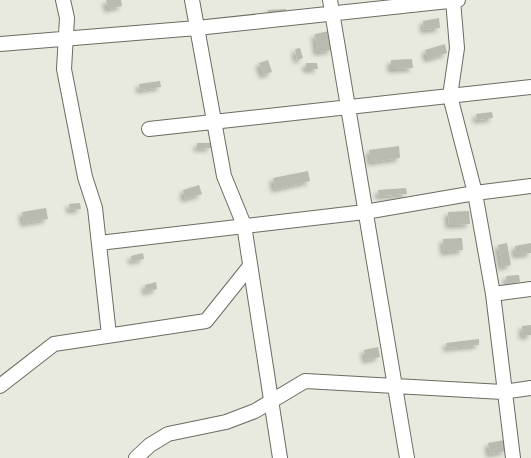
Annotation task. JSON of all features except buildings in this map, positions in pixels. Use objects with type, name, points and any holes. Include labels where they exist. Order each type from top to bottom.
[{"type":"street","points":[[63,0],[67,18],[64,69],[85,177],[95,208],[109,335]]},
{"type":"street","points":[[192,0],[224,176],[244,225],[280,458]]},
{"type":"street","points":[[0,44],[197,28],[331,7],[455,0],[457,48],[450,96],[475,192],[493,294],[513,458]]},
{"type":"street","points":[[331,7],[407,458]]},
{"type":"street","points":[[149,129],[531,87]]},
{"type":"street","points":[[99,243],[365,212],[475,192],[531,186]]},
{"type":"street","points":[[0,386],[54,344],[206,321],[250,266]]},
{"type":"street","points":[[493,294],[531,289]]},
{"type":"street","points":[[136,458],[150,445],[168,434],[226,422],[255,411],[305,381],[505,392],[531,388]]}]
